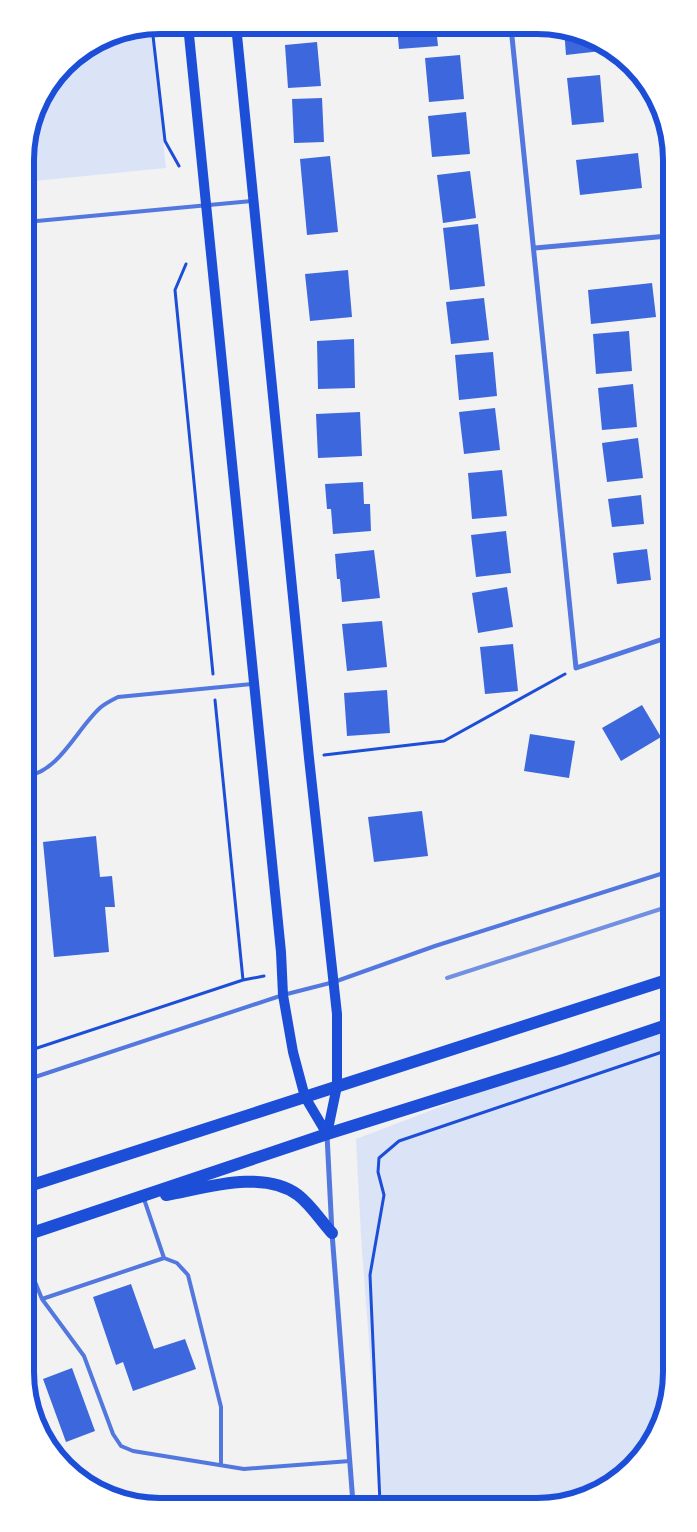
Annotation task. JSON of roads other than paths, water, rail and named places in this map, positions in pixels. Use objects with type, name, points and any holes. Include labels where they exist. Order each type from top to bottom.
[{"type":"main road","points":[[189,34],[252,684],[281,952],[283,995],[293,1052],[305,1097],[327,1134]]},
{"type":"main road","points":[[237,34],[309,758],[334,982],[338,1036],[337,1086],[327,1134]]},
{"type":"main road","points":[[34,1184],[663,981]]},
{"type":"main road","points":[[34,1232],[327,1134],[563,1060],[663,1026]]},
{"type":"main road","points":[[124,1202],[239,1182],[263,1182],[282,1186],[299,1196],[332,1233]]},
{"type":"street","points":[[512,34],[535,248],[576,668],[663,639]]},
{"type":"street","points":[[535,248],[663,236]]},
{"type":"street","points":[[327,1134],[332,1233],[353,1498]]},
{"type":"lane","points":[[34,221],[252,201]]},
{"type":"lane","points":[[34,774],[47,769],[90,718],[102,706],[118,697],[252,684]]},
{"type":"lane","points":[[34,1077],[283,995],[334,982],[435,946],[663,873]]},
{"type":"lane","points":[[144,1199],[164,1258]]},
{"type":"lane","points":[[42,1299],[164,1258],[177,1263],[188,1274],[221,1407],[221,1465]]},
{"type":"lane","points":[[34,1279],[42,1299],[84,1356],[113,1434],[121,1446],[132,1451],[244,1468],[350,1461]]},
{"type":"railway","points":[[447,978],[663,908]]}]
